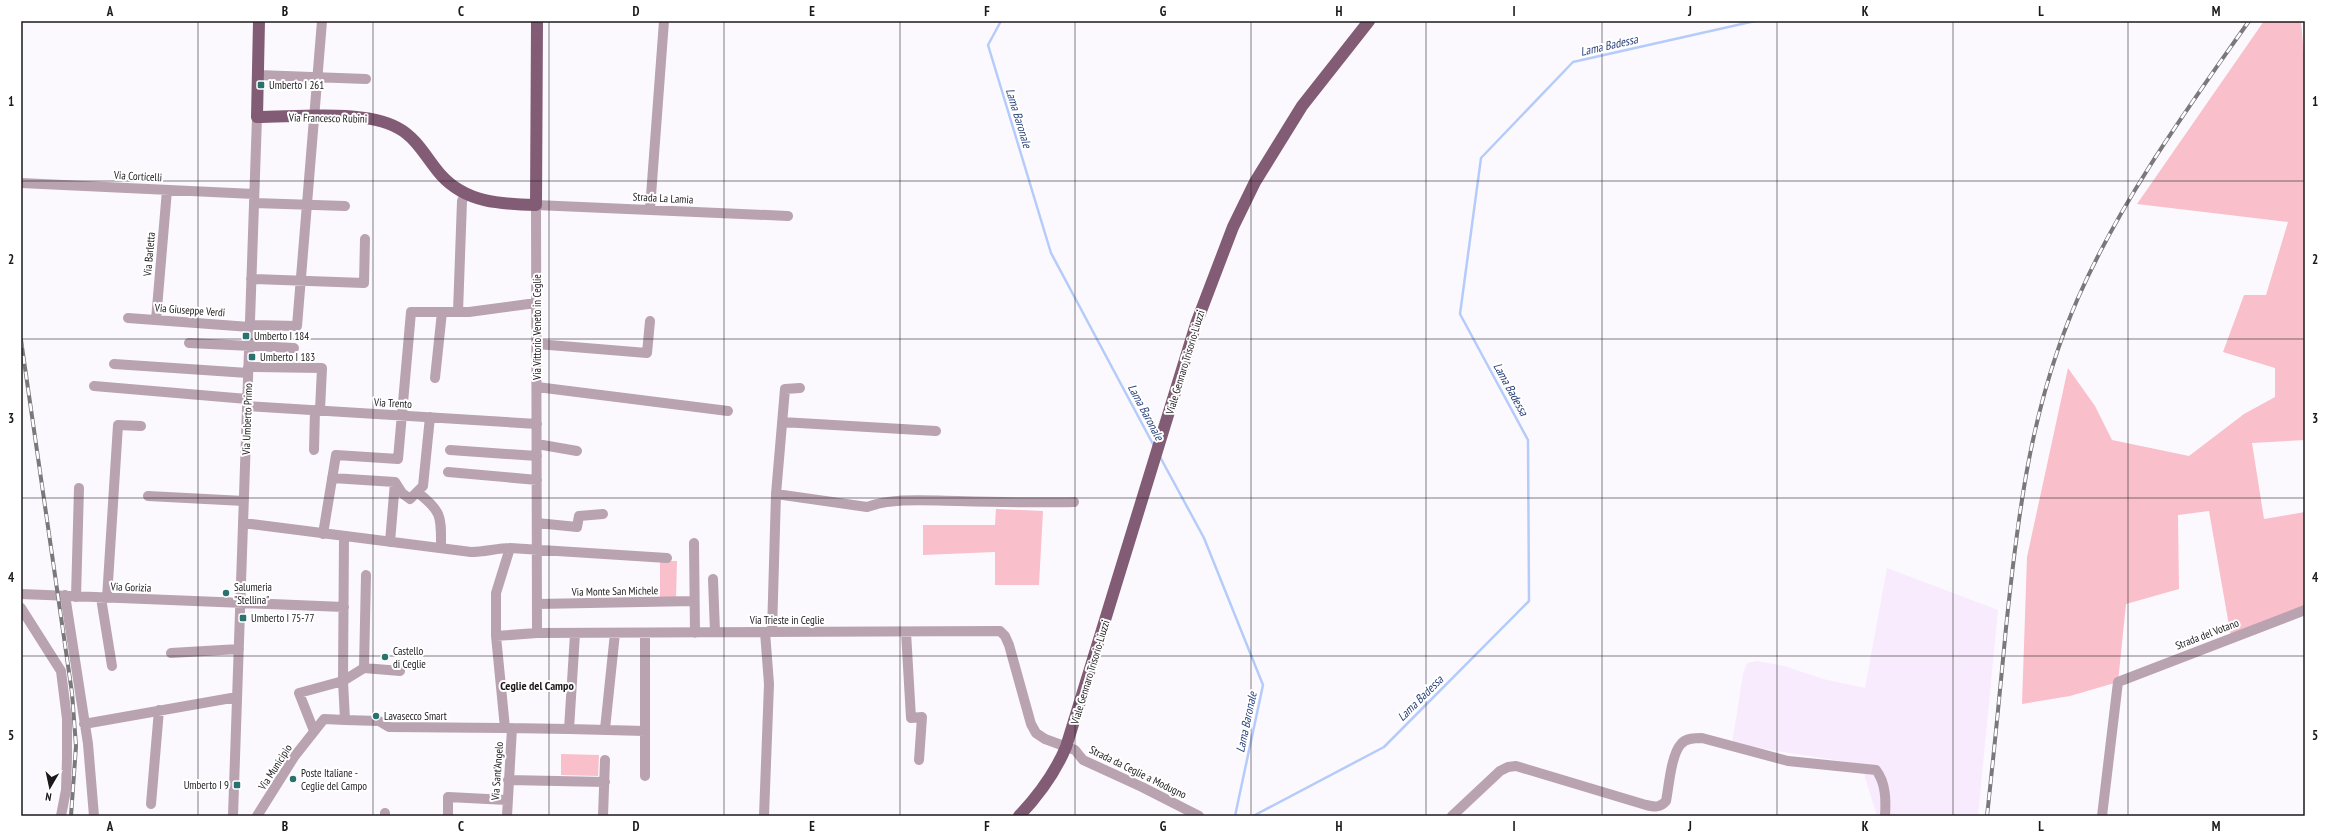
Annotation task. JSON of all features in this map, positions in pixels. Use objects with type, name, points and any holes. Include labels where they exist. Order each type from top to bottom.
[{"type":"main road","name":"Via Umberto Primo","points":[[257,117],[259,21]]},
{"type":"main road","name":"Via Vittorio Veneto in Ceglie","points":[[536,205],[537,21]]},
{"type":"main road","name":"Viale Gennaro Trisorio-Liuzzi","points":[[1019,816],[1037,797],[1058,766],[1066,747],[1196,324],[1214,274],[1255,182],[1302,106],[1369,21]]},
{"type":"main road","name":"Via Francesco Rubini","points":[[257,117],[374,119],[398,128],[417,144],[441,175],[466,194],[497,204],[536,205]]},
{"type":"street","points":[[300,281],[322,21]]},
{"type":"street","points":[[650,209],[664,21]]},
{"type":"street","points":[[258,75],[366,79]]},
{"type":"street","name":"Via Umberto Primo","points":[[233,816],[257,117]]},
{"type":"street","name":"Via Corticelli","points":[[21,183],[167,190],[306,204],[345,206]]},
{"type":"street","name":"Via Barletta","points":[[156,320],[167,190]]},
{"type":"street","points":[[458,312],[462,201],[466,194]]},
{"type":"street","name":"Strada La Lamia","points":[[536,205],[788,216]]},
{"type":"street","name":"Via Vittorio Veneto in Ceglie","points":[[536,205],[537,633]]},
{"type":"street","points":[[251,279],[364,283],[366,239]]},
{"type":"street","name":"Via Giuseppe Verdi","points":[[128,318],[250,326],[297,326],[300,281]]},
{"type":"street","points":[[323,534],[336,455],[398,459],[411,312],[458,312],[536,303]]},
{"type":"street","points":[[435,378],[442,312]]},
{"type":"street","points":[[537,344],[647,353],[650,321]]},
{"type":"street","points":[[189,343],[294,348]]},
{"type":"street","points":[[114,364],[248,370],[322,368],[314,450]]},
{"type":"street","name":"Via Trento","points":[[94,386],[317,410],[537,424]]},
{"type":"street","points":[[537,387],[728,411]]},
{"type":"street","points":[[764,816],[769,684],[768,632],[782,422],[785,389],[800,388]]},
{"type":"street","points":[[395,482],[402,493],[410,499],[424,482],[430,417]]},
{"type":"street","points":[[782,422],[936,431]]},
{"type":"street","points":[[112,666],[104,598],[118,424],[141,426]]},
{"type":"street","points":[[537,444],[577,451]]},
{"type":"street","points":[[450,450],[537,456]]},
{"type":"street","points":[[448,472],[537,480]]},
{"type":"street","points":[[332,478],[395,482]]},
{"type":"street","points":[[390,542],[395,482]]},
{"type":"street","points":[[76,597],[80,488]]},
{"type":"street","points":[[417,492],[438,511],[441,548]]},
{"type":"street","points":[[776,494],[867,507],[878,503],[932,501],[1042,503],[1074,502]]},
{"type":"street","points":[[148,496],[244,501]]},
{"type":"street","points":[[537,523],[577,527],[579,516],[603,514]]},
{"type":"street","points":[[243,523],[390,542],[486,552],[499,548],[510,548],[667,558]]},
{"type":"street","points":[[343,716],[344,536]]},
{"type":"street","points":[[694,543],[695,632]]},
{"type":"street","name":"Via Sant'Angelo","points":[[507,816],[509,728],[496,636],[496,593],[510,548]]},
{"type":"street","points":[[364,668],[366,575]]},
{"type":"street","points":[[713,579],[714,632]]},
{"type":"street","name":"Via Gorizia","points":[[21,594],[344,607]]},
{"type":"street","points":[[65,595],[84,724],[94,816]]},
{"type":"street","name":"Via Monte San Michele","points":[[537,604],[694,601]]},
{"type":"street","points":[[21,608],[61,671],[67,719],[68,756],[61,816]]},
{"type":"street","name":"Strada del Votano","points":[[2102,816],[2118,682],[2305,610]]},
{"type":"street","name":"Via Trieste in Ceglie","points":[[496,636],[537,633],[1000,631]]},
{"type":"street","name":"Strada da Ceglie a Modugno","points":[[1000,631],[1005,636],[1009,645],[1036,733],[1045,739],[1075,750],[1083,760],[1142,787],[1199,816]]},
{"type":"street","points":[[906,632],[911,718],[922,717],[919,760]]},
{"type":"street","points":[[605,730],[615,633]]},
{"type":"street","points":[[645,633],[645,776]]},
{"type":"street","points":[[568,727],[575,634]]},
{"type":"street","points":[[568,727],[571,638],[502,639],[510,725],[645,731]]},
{"type":"street","points":[[171,652],[239,649]]},
{"type":"street","points":[[314,731],[299,693],[343,681],[364,668],[400,671]]},
{"type":"street","points":[[343,716],[341,686],[303,696],[314,725],[322,716],[343,716],[379,721],[389,727],[568,727]]},
{"type":"street","points":[[84,724],[238,696]]},
{"type":"street","points":[[151,804],[159,710]]},
{"type":"street","name":"Via Municipio","points":[[257,816],[314,731],[324,719],[343,716]]},
{"type":"street","points":[[1452,816],[1500,771],[1508,766],[1516,766],[1646,805],[1655,807],[1662,806],[1666,801],[1676,753],[1681,743],[1690,739],[1702,738],[1788,761],[1876,770],[1880,776],[1886,798],[1885,816]]},
{"type":"street","points":[[604,816],[605,760]]},
{"type":"street","points":[[508,780],[605,782]]},
{"type":"street","points":[[448,816],[448,797],[507,800]]},
{"type":"shaded area","points":[[2264,21],[2301,21],[2305,68],[2305,440],[2252,443],[2264,519],[2305,512],[2305,612],[2231,637],[2209,511],[2178,515],[2179,589],[2126,604],[2118,682],[2070,696],[2022,704],[2027,557],[2068,368],[2095,406],[2112,440],[2189,456],[2244,414],[2275,397],[2275,368],[2223,352],[2244,295],[2266,295],[2288,222],[2137,204]]},
{"type":"shaded area","points":[[996,509],[1043,511],[1039,585],[995,585],[995,552],[923,555],[923,525],[995,525]]},
{"type":"shaded area","points":[[660,561],[677,561],[676,598],[660,598]]},
{"type":"shaded area","points":[[1887,568],[1998,610],[1978,816],[1877,816],[1861,764],[1732,744],[1743,674],[1747,663],[1757,661],[1784,666],[1823,679],[1865,688]]},
{"type":"shaded area","points":[[561,754],[599,755],[598,776],[561,775]]},
{"type":"waterway","name":"Lama Baronale","points":[[1001,21],[988,45],[1051,253],[1154,446]]},
{"type":"waterway","name":"Lama Badessa","points":[[1253,816],[1384,747],[1529,601],[1528,440],[1460,314],[1481,158],[1573,62],[1755,21]]},
{"type":"waterway","name":"Lama Baronale","points":[[1159,455],[1204,538],[1263,685],[1235,816]]},
{"type":"railway","points":[[1987,816],[2011,585],[2022,501],[2038,419],[2062,338],[2095,261],[2114,225],[2156,156],[2249,21]]},
{"type":"railway","points":[[21,340],[72,693],[76,746],[71,816]]},
{"type":"place","name":"Umberto I 261","points":[[261,85]]},
{"type":"place","name":"Umberto I 184","points":[[246,336]]},
{"type":"place","name":"Umberto I 183","points":[[252,357]]},
{"type":"place","name":"Salumeria \"Stellina\"","points":[[226,593]]},
{"type":"place","name":"Umberto I 75-77","points":[[243,618]]},
{"type":"place","name":"Castello di Ceglie","points":[[385,657]]},
{"type":"place","name":"Lavasecco Smart","points":[[376,716]]},
{"type":"place","name":"Poste Italiane - Ceglie del Campo","points":[[293,779]]},
{"type":"place","name":"Umberto I 9","points":[[237,785]]},
{"type":"district","name":"Ceglie del Campo","points":[[537,685]]}]
